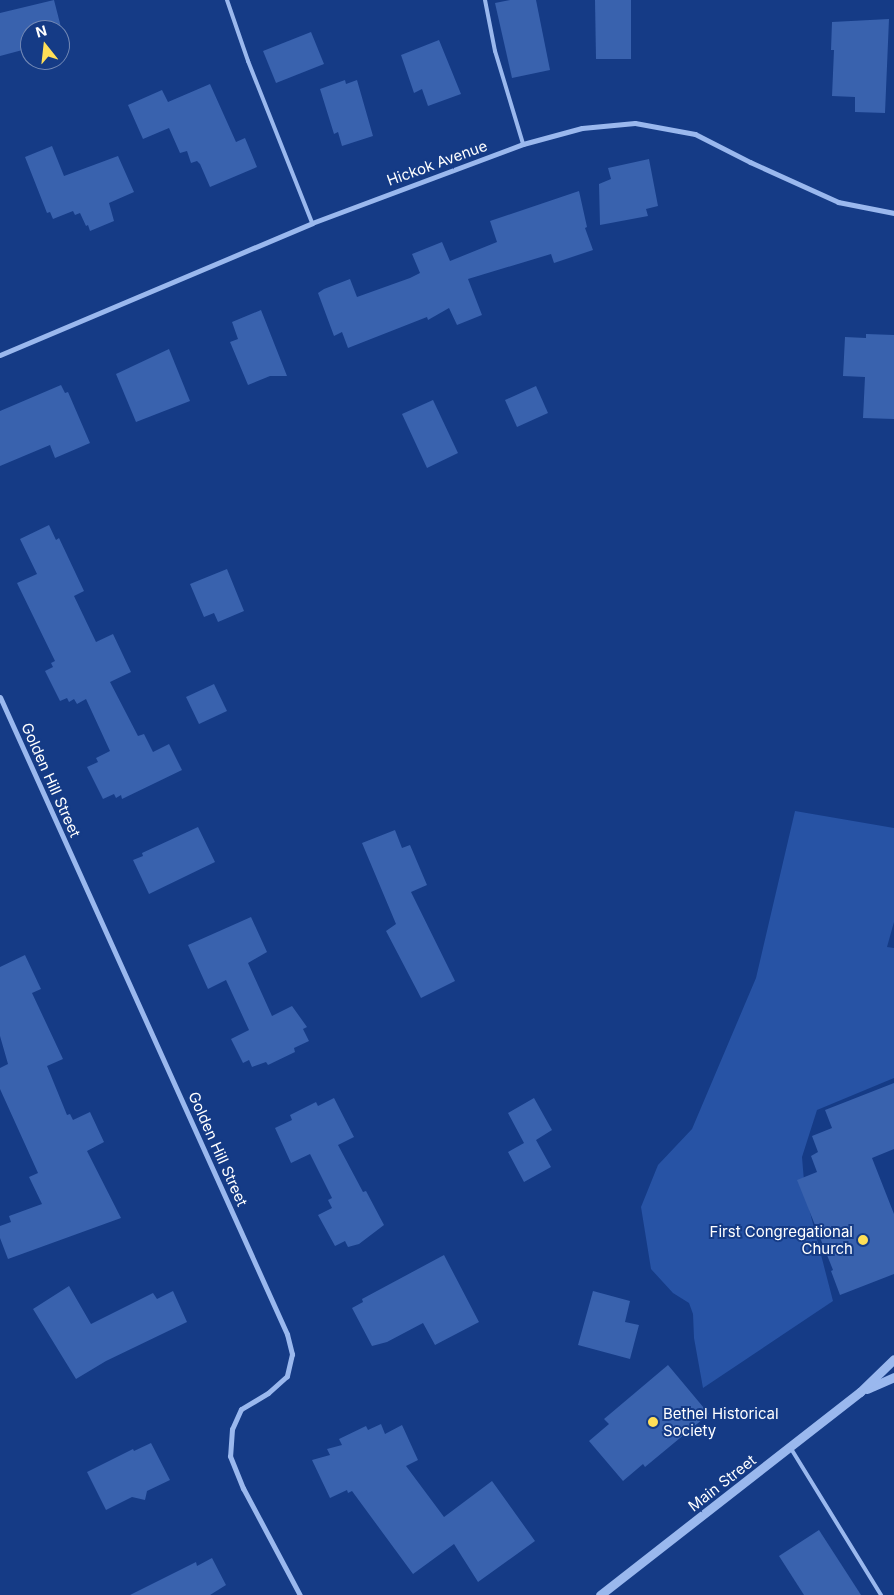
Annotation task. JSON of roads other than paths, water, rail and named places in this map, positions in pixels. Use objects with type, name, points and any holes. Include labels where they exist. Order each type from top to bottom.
[{"type":"street","name":"Hickok Avenue","points":[[0,356],[312,223],[523,144],[582,128],[635,123],[695,134],[750,162],[838,202],[894,213]]},
{"type":"street","name":"Golden Hill Street","points":[[0,697],[287,1334],[292,1354],[287,1376],[268,1393],[241,1409],[232,1429],[230,1456],[243,1488],[300,1595]]},
{"type":"street","name":"Main Street","points":[[600,1595],[860,1392],[894,1359]]},
{"type":"street","name":"Main Street","points":[[860,1392],[894,1377]]},
{"type":"lane","points":[[227,0],[248,61],[312,223]]},
{"type":"lane","points":[[485,0],[495,52],[523,144]]},
{"type":"lane","points":[[790,1447],[881,1595]]},
{"type":"place","name":"First Congregational Church","points":[[863,1240]]},
{"type":"place","name":"Bethel Historical Society","points":[[653,1422]]}]
